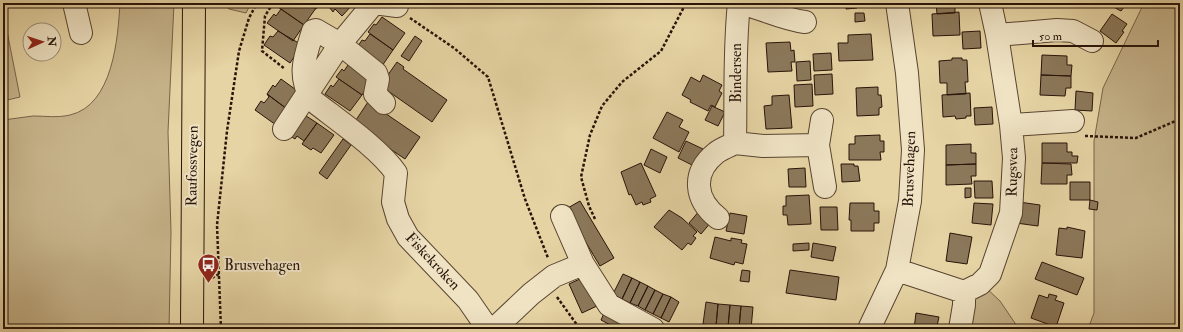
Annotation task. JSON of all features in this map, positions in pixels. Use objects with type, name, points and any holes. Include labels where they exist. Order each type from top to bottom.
[{"type":"main road","name":"Raufossvegen","points":[[192,329],[194,3]]},
{"type":"street","points":[[74,3],[81,33]]},
{"type":"street","points":[[284,129],[306,88],[374,3],[396,6]]},
{"type":"street","name":"Bindersen","points":[[735,143],[737,89],[735,45],[739,3],[770,12],[788,20],[805,22]]},
{"type":"street","name":"Brusvehagen","points":[[869,329],[897,270],[910,201],[913,150],[907,73],[898,3]]},
{"type":"street","name":"Rugsvea","points":[[964,292],[980,284],[990,274],[1011,212],[1014,158],[1011,125],[997,35],[990,3]]},
{"type":"street","points":[[306,88],[303,73],[313,30],[316,30],[340,44],[376,73],[378,79],[375,94],[384,103]]},
{"type":"street","points":[[997,35],[1057,30],[1073,31],[1092,41]]},
{"type":"street","name":"Fiskekroken","points":[[306,88],[312,100],[354,133],[391,165],[396,173],[393,202],[398,219],[408,237],[468,300],[488,329]]},
{"type":"street","points":[[822,120],[818,145],[825,187]]},
{"type":"street","points":[[1011,125],[1068,122]]},
{"type":"street","points":[[718,218],[706,209],[700,197],[698,183],[702,168],[716,153],[735,143],[763,146],[818,145]]},
{"type":"street","points":[[562,216],[584,264],[609,305],[653,329]]},
{"type":"street","points":[[494,329],[531,294],[554,276],[584,264]]},
{"type":"street","points":[[897,270],[964,292],[964,305],[960,329]]},
{"type":"path","points":[[221,329],[218,225],[227,131],[239,51],[249,18],[257,3]]},
{"type":"path","points":[[273,3],[265,16],[262,51],[306,88]]},
{"type":"path","points":[[595,219],[589,206],[581,178],[590,135],[602,106],[622,82],[661,51],[686,3]]},
{"type":"path","points":[[396,6],[420,25],[454,48],[488,77],[525,199],[554,276],[554,293],[580,329]]},
{"type":"path","points":[[1068,122],[1084,136],[1136,138],[1180,119]]},
{"type":"shaded area","points":[[120,3],[174,3],[168,132],[171,232],[169,329],[3,329],[3,120],[33,116],[56,117],[70,115],[84,109],[96,98],[104,84],[115,51]]},
{"type":"shaded area","points":[[222,3],[251,3],[246,13],[229,9]]},
{"type":"shaded area","points":[[1144,3],[1180,3],[1180,329],[1088,329],[1094,313],[1094,141],[1103,88]]},
{"type":"shaded area","points":[[3,11],[20,97],[3,101]]},
{"type":"shaded area","points":[[983,285],[1000,301],[1019,329],[959,329],[962,290]]},
{"type":"building","points":[[281,3],[309,3],[316,8],[304,25],[278,7]]},
{"type":"building","points":[[326,3],[354,3],[342,16],[335,9],[333,12]]},
{"type":"building","points":[[831,3],[864,3],[864,5],[857,5],[857,8],[846,9],[846,7],[831,6]]},
{"type":"building","points":[[936,3],[955,3],[955,13],[937,14]]},
{"type":"building","points":[[1106,3],[1127,3],[1121,11]]},
{"type":"building","points":[[281,9],[304,25],[293,41],[267,23],[274,14],[276,16]]},
{"type":"building","points":[[959,12],[960,35],[933,36],[932,14]]},
{"type":"building","points":[[855,13],[864,13],[865,21],[855,22]]},
{"type":"building","points":[[1112,14],[1127,24],[1122,31],[1124,32],[1116,43],[1100,31]]},
{"type":"building","points":[[382,17],[405,33],[393,50],[368,32]]},
{"type":"building","points":[[278,31],[302,45],[290,63],[264,45],[270,36],[273,37]]},
{"type":"building","points":[[980,31],[981,48],[963,49],[962,32]]},
{"type":"building","points":[[370,34],[393,50],[382,66],[356,49],[362,40],[365,41]]},
{"type":"building","points":[[871,34],[873,60],[839,61],[838,43],[848,43],[848,35]]},
{"type":"building","points":[[415,36],[422,41],[409,61],[401,56]]},
{"type":"building","points":[[790,42],[791,51],[794,50],[795,62],[791,62],[792,71],[768,72],[766,43]]},
{"type":"building","points":[[831,53],[832,70],[814,71],[813,54]]},
{"type":"building","points":[[1042,55],[1067,56],[1067,65],[1072,65],[1071,76],[1041,75]]},
{"type":"building","points":[[952,58],[962,58],[962,60],[967,60],[968,82],[965,82],[966,94],[947,95],[947,83],[940,83],[939,61],[952,60]]},
{"type":"building","points":[[810,61],[811,80],[797,81],[796,62]]},
{"type":"building","points":[[350,62],[373,79],[362,95],[336,77],[342,69],[344,71]]},
{"type":"building","points":[[397,62],[404,67],[403,69],[447,100],[432,122],[388,91],[386,94],[378,89]]},
{"type":"building","points":[[832,74],[833,94],[815,95],[814,75]]},
{"type":"building","points":[[703,75],[722,85],[719,91],[722,93],[715,107],[711,105],[708,111],[690,102],[691,100],[682,95],[691,77],[700,82]]},
{"type":"building","points":[[1041,75],[1071,76],[1071,88],[1066,88],[1065,96],[1040,95]]},
{"type":"building","points":[[281,79],[299,92],[287,109],[267,94],[273,85],[275,87]]},
{"type":"building","points":[[339,79],[362,95],[350,111],[325,94],[331,85],[333,87]]},
{"type":"building","points":[[812,84],[813,106],[795,107],[794,85]]},
{"type":"building","points":[[878,87],[878,95],[881,95],[882,107],[879,108],[879,115],[857,116],[856,88]]},
{"type":"building","points":[[1076,91],[1093,93],[1092,111],[1075,110]]},
{"type":"building","points":[[970,93],[971,116],[956,119],[955,116],[943,117],[942,95]]},
{"type":"building","points":[[267,94],[287,109],[276,125],[255,110],[261,101],[264,103],[269,97]]},
{"type":"building","points":[[789,95],[792,128],[766,129],[764,106],[772,105],[772,96]]},
{"type":"building","points":[[370,99],[376,107],[420,137],[405,159],[361,129],[352,126]]},
{"type":"building","points":[[712,106],[725,112],[718,126],[705,120]]},
{"type":"building","points":[[992,107],[993,124],[975,125],[974,108]]},
{"type":"building","points":[[300,112],[317,123],[304,141],[297,136],[295,139],[286,133]]},
{"type":"building","points":[[667,112],[683,120],[679,127],[689,132],[679,152],[653,138]]},
{"type":"building","points":[[317,123],[334,135],[321,153],[313,148],[311,150],[302,144]]},
{"type":"building","points":[[880,135],[880,141],[884,141],[884,152],[880,152],[881,160],[849,160],[849,144],[855,144],[855,136]]},
{"type":"building","points":[[343,139],[351,145],[327,179],[319,173]]},
{"type":"building","points":[[686,141],[703,149],[694,166],[678,158]]},
{"type":"building","points":[[1042,143],[1067,143],[1067,152],[1072,152],[1072,156],[1078,156],[1077,163],[1042,163]]},
{"type":"building","points":[[971,144],[971,153],[976,153],[976,164],[946,165],[946,145]]},
{"type":"building","points":[[651,149],[667,157],[660,173],[644,165]]},
{"type":"building","points":[[641,163],[656,196],[650,199],[651,202],[643,205],[642,202],[636,205],[631,194],[629,195],[621,172]]},
{"type":"building","points":[[1042,163],[1071,164],[1072,175],[1067,175],[1067,184],[1041,184]]},
{"type":"building","points":[[841,164],[854,164],[854,166],[858,166],[860,181],[842,182]]},
{"type":"building","points":[[976,164],[976,176],[971,176],[972,184],[946,185],[946,165]]},
{"type":"building","points":[[805,168],[806,187],[789,187],[788,169]]},
{"type":"building","points":[[974,181],[992,181],[993,198],[975,198]]},
{"type":"building","points":[[1070,182],[1090,182],[1090,200],[1070,200]]},
{"type":"building","points":[[965,188],[971,188],[971,197],[965,198]]},
{"type":"building","points":[[809,195],[811,224],[788,225],[787,215],[783,215],[783,206],[786,206],[786,196]]},
{"type":"building","points":[[1090,200],[1098,202],[1097,210],[1089,209]]},
{"type":"building","points":[[580,201],[614,258],[600,266],[566,209]]},
{"type":"building","points":[[1019,202],[1040,205],[1038,226],[1016,223]]},
{"type":"building","points":[[850,203],[874,203],[874,211],[879,211],[879,223],[874,223],[874,231],[851,231],[851,220],[849,220]]},
{"type":"building","points":[[974,203],[993,204],[991,225],[972,223]]},
{"type":"building","points":[[820,207],[837,207],[838,230],[821,230]]},
{"type":"building","points":[[669,210],[682,218],[697,232],[693,236],[696,238],[691,245],[688,243],[682,250],[654,227]]},
{"type":"building","points":[[700,210],[712,221],[701,234],[689,223]]},
{"type":"building","points":[[730,213],[747,216],[744,234],[726,231]]},
{"type":"building","points":[[1067,227],[1085,231],[1082,258],[1056,255],[1059,228],[1067,229]]},
{"type":"building","points":[[950,233],[972,237],[967,264],[946,261]]},
{"type":"building","points":[[715,237],[731,241],[731,238],[742,240],[741,243],[747,244],[743,264],[735,262],[734,265],[710,258]]},
{"type":"building","points":[[809,243],[809,250],[793,251],[793,244]]},
{"type":"building","points":[[813,243],[836,247],[833,261],[811,257]]},
{"type":"building","points":[[1042,262],[1084,278],[1077,295],[1035,279]]},
{"type":"building","points":[[742,270],[750,271],[749,282],[740,281]]},
{"type":"building","points":[[790,270],[839,277],[836,300],[786,293]]},
{"type":"building","points":[[623,274],[632,278],[622,299],[613,294]]},
{"type":"building","points":[[584,277],[597,306],[582,313],[569,284]]},
{"type":"building","points":[[632,278],[640,282],[630,303],[622,299]]},
{"type":"building","points":[[640,282],[648,286],[638,306],[630,303]]},
{"type":"building","points":[[648,286],[655,290],[645,310],[638,306]]},
{"type":"building","points":[[655,290],[663,294],[653,314],[645,310]]},
{"type":"building","points":[[663,294],[671,297],[661,318],[653,314]]},
{"type":"building","points":[[1049,294],[1057,296],[1055,300],[1064,303],[1056,327],[1031,318],[1039,295],[1048,298]]},
{"type":"building","points":[[671,297],[679,302],[669,322],[661,318]]},
{"type":"building","points":[[706,302],[718,304],[716,326],[703,324]]},
{"type":"building","points":[[718,304],[730,305],[728,327],[716,326]]},
{"type":"building","points":[[730,305],[741,306],[739,328],[728,327]]},
{"type":"building","points":[[741,306],[753,307],[751,329],[739,328]]},
{"type":"building","points":[[605,311],[623,320],[618,329],[601,320]]},
{"type":"building","points":[[916,313],[939,317],[937,326],[940,327],[940,329],[914,329]]},
{"type":"place","name":"Brusvehagen","points":[[208,284]]}]
